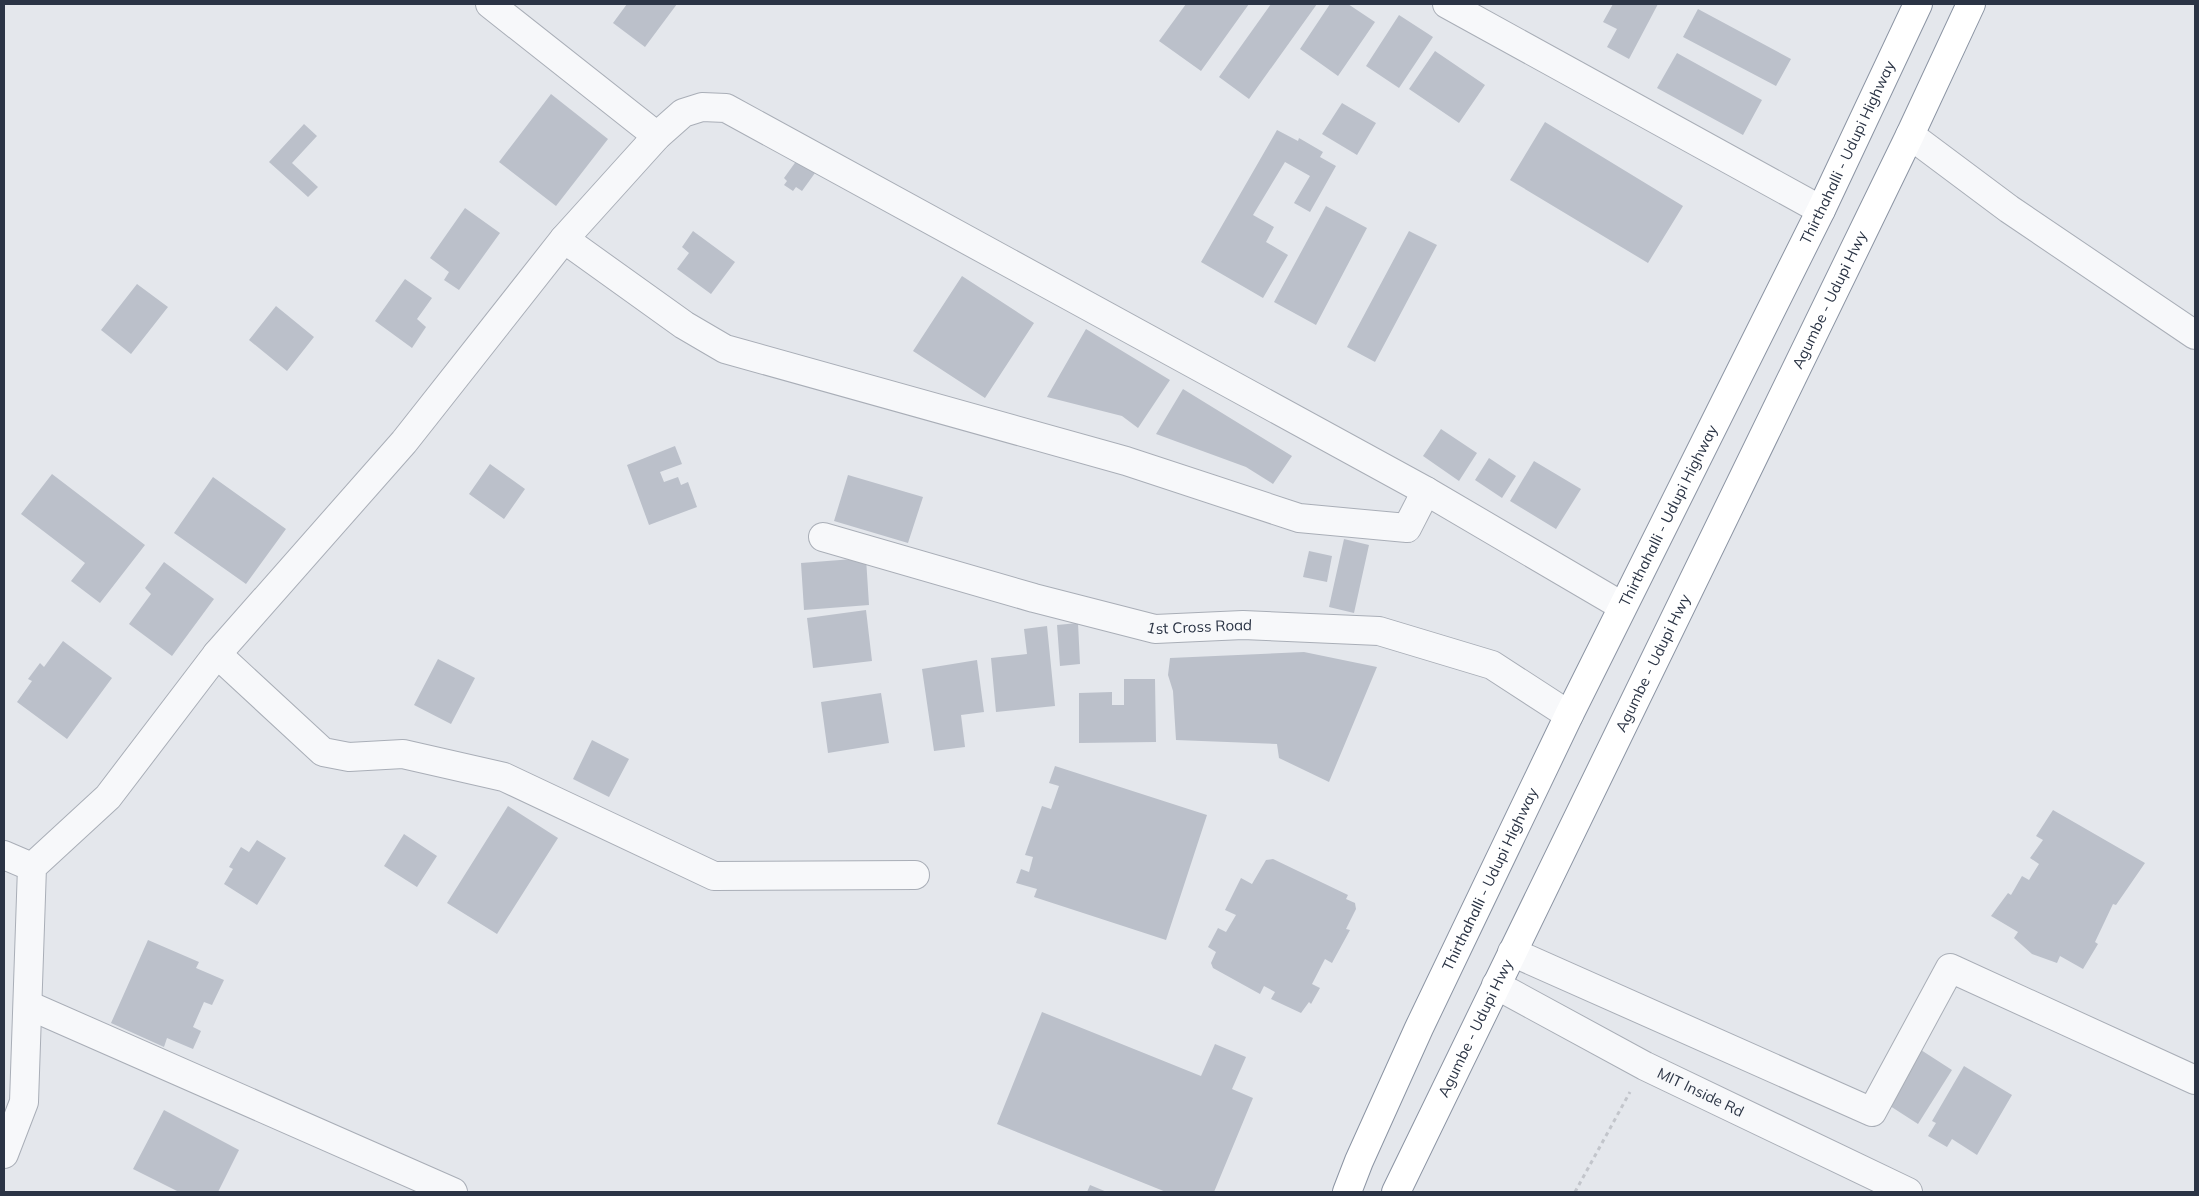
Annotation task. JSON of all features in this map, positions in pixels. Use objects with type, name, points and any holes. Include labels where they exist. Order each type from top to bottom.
[{"type":"highway","name":"Thirthahalli - Udupi Highway","points":[[1347,1192],[1419,1028],[1622,606],[1821,210],[1918,4]]},
{"type":"highway","name":"Agumbe - Udupi Hwy","points":[[1396,1192],[1910,135],[1971,4]]},
{"type":"street","points":[[490,4],[657,136]]},
{"type":"street","points":[[1447,4],[1821,210]]},
{"type":"street","points":[[4,1154],[24,1102],[32,867],[108,797],[217,654],[404,442],[564,239],[657,136],[683,113],[702,107],[726,108],[1426,491],[1622,606]]},
{"type":"street","points":[[1910,135],[2009,209],[2195,335]]},
{"type":"street","points":[[564,239],[684,325],[726,349],[1126,461],[1298,518],[1407,528],[1426,491]]},
{"type":"street","name":"1st Cross Road","points":[[822,537],[1034,598],[1155,629],[1243,625],[1379,631],[1492,665],[1569,716]]},
{"type":"street","points":[[217,654],[323,752],[348,758],[403,754],[504,777],[714,876],[915,875]]},
{"type":"street","points":[[4,855],[32,867]]},
{"type":"street","points":[[1512,952],[1872,1112],[1950,968],[2195,1080]]},
{"type":"street","name":"MIT Inside Rd","points":[[1496,985],[1645,1066],[1908,1192]]},
{"type":"street","points":[[28,1005],[453,1192]]},
{"type":"path","points":[[1575,1192],[1645,1066]]},
{"type":"building","points":[[627,4],[677,4],[645,47],[613,23]]},
{"type":"building","points":[[1186,4],[1249,4],[1201,71],[1159,41]]},
{"type":"building","points":[[1271,4],[1317,4],[1249,99],[1219,77]]},
{"type":"building","points":[[1330,4],[1348,4],[1375,22],[1338,76],[1300,49]]},
{"type":"building","points":[[1613,4],[1658,4],[1629,59],[1607,47],[1617,29],[1603,22]]},
{"type":"building","points":[[1698,9],[1791,59],[1776,86],[1683,37]]},
{"type":"building","points":[[1399,15],[1433,37],[1399,88],[1366,66]]},
{"type":"building","points":[[1435,51],[1485,85],[1459,123],[1409,89]]},
{"type":"building","points":[[1677,53],[1762,100],[1743,135],[1657,88]]},
{"type":"building","points":[[551,94],[608,139],[556,206],[499,162]]},
{"type":"building","points":[[1342,103],[1376,123],[1357,155],[1322,134]]},
{"type":"building","points":[[1545,122],[1683,206],[1648,263],[1510,180]]},
{"type":"building","points":[[304,124],[317,136],[292,163],[318,187],[308,197],[269,162]]},
{"type":"building","points":[[1277,130],[1298,141],[1299,138],[1323,152],[1320,157],[1336,166],[1310,212],[1294,203],[1310,176],[1285,162],[1253,215],[1274,227],[1266,242],[1288,255],[1263,298],[1201,262]]},
{"type":"building","points":[[797,160],[815,173],[802,191],[796,187],[793,191],[784,185],[787,181],[784,178]]},
{"type":"building","points":[[1326,206],[1367,228],[1316,325],[1274,302]]},
{"type":"building","points":[[465,208],[500,233],[459,290],[444,280],[449,272],[430,258]]},
{"type":"building","points":[[693,231],[735,262],[711,294],[677,269],[689,253],[682,247]]},
{"type":"building","points":[[1409,231],[1437,245],[1375,362],[1347,347]]},
{"type":"building","points":[[962,276],[1034,323],[985,398],[913,351]]},
{"type":"building","points":[[405,279],[432,298],[417,319],[426,327],[412,348],[375,321]]},
{"type":"building","points":[[137,284],[168,307],[131,354],[101,330]]},
{"type":"building","points":[[276,306],[314,337],[287,371],[249,340]]},
{"type":"building","points":[[1086,329],[1170,380],[1138,428],[1122,416],[1047,397]]},
{"type":"building","points":[[1183,389],[1292,456],[1273,484],[1246,467],[1156,434]]},
{"type":"building","points":[[1441,429],[1477,453],[1459,481],[1423,456]]},
{"type":"building","points":[[675,446],[682,464],[660,472],[664,482],[678,477],[681,485],[688,482],[697,507],[649,525],[627,465]]},
{"type":"building","points":[[1489,458],[1516,476],[1502,498],[1475,480]]},
{"type":"building","points":[[1534,461],[1581,489],[1556,529],[1510,501]]},
{"type":"building","points":[[490,464],[525,489],[504,519],[469,494]]},
{"type":"building","points":[[52,474],[145,545],[100,603],[71,581],[85,563],[21,514]]},
{"type":"building","points":[[848,475],[923,497],[908,543],[834,521]]},
{"type":"building","points":[[213,477],[286,529],[246,584],[174,533]]},
{"type":"building","points":[[1344,539],[1369,545],[1354,613],[1329,607]]},
{"type":"building","points":[[1309,551],[1332,556],[1327,582],[1303,577]]},
{"type":"building","points":[[866,558],[869,605],[804,610],[801,563]]},
{"type":"building","points":[[164,562],[214,599],[172,656],[129,624],[151,594],[145,588]]},
{"type":"building","points":[[866,610],[872,661],[813,668],[807,618]]},
{"type":"building","points":[[1078,623],[1080,664],[1060,666],[1057,625]]},
{"type":"building","points":[[1047,626],[1055,706],[996,712],[991,658],[1027,654],[1024,629]]},
{"type":"building","points":[[63,641],[112,678],[67,739],[17,702],[32,681],[28,679],[40,663],[44,667]]},
{"type":"building","points":[[1304,652],[1377,667],[1329,782],[1279,758],[1277,744],[1176,740],[1173,691],[1168,675],[1170,658]]},
{"type":"building","points":[[438,659],[475,678],[451,724],[414,705]]},
{"type":"building","points":[[977,660],[984,712],[961,715],[965,747],[934,751],[922,669]]},
{"type":"building","points":[[1124,679],[1155,679],[1156,742],[1079,743],[1079,693],[1112,692],[1112,705],[1124,705]]},
{"type":"building","points":[[881,693],[889,743],[828,753],[821,702]]},
{"type":"building","points":[[592,740],[629,759],[609,797],[573,779]]},
{"type":"building","points":[[1055,766],[1207,815],[1166,940],[1034,897],[1037,889],[1016,883],[1021,869],[1029,872],[1033,857],[1025,855],[1042,806],[1051,809],[1059,786],[1049,783]]},
{"type":"building","points":[[508,806],[558,838],[497,934],[447,903]]},
{"type":"building","points":[[2053,810],[2145,863],[2116,905],[2113,904],[2095,942],[2098,944],[2083,969],[2060,956],[2057,963],[2032,954],[2014,938],[2018,932],[1991,916],[2008,893],[2011,895],[2022,876],[2029,880],[2039,864],[2030,858],[2043,840],[2036,836]]},
{"type":"building","points":[[404,834],[437,856],[417,887],[384,866]]},
{"type":"building","points":[[257,840],[286,858],[257,905],[224,884],[233,869],[229,867],[241,847],[249,852]]},
{"type":"building","points":[[1273,859],[1348,895],[1346,899],[1355,903],[1356,909],[1346,929],[1350,930],[1332,963],[1325,959],[1312,984],[1320,988],[1311,1004],[1309,1002],[1301,1013],[1271,999],[1275,992],[1264,986],[1260,994],[1213,968],[1211,963],[1216,952],[1208,947],[1218,928],[1226,932],[1236,915],[1225,910],[1241,878],[1252,884],[1266,860]]},
{"type":"building","points":[[148,940],[199,962],[196,968],[224,980],[212,1005],[204,1002],[193,1027],[201,1031],[193,1049],[167,1038],[164,1047],[111,1023]]},
{"type":"building","points":[[1042,1012],[1201,1076],[1215,1044],[1246,1057],[1232,1089],[1253,1098],[1214,1192],[1166,1192],[997,1124]]},
{"type":"building","points":[[1921,1050],[1952,1070],[1918,1124],[1887,1104]]},
{"type":"building","points":[[1964,1066],[2012,1095],[1977,1155],[1952,1139],[1947,1147],[1928,1136],[1936,1123],[1932,1121]]},
{"type":"building","points":[[164,1110],[239,1150],[218,1192],[179,1192],[133,1169]]},
{"type":"building","points":[[1090,1185],[1107,1192],[1087,1192]]}]
